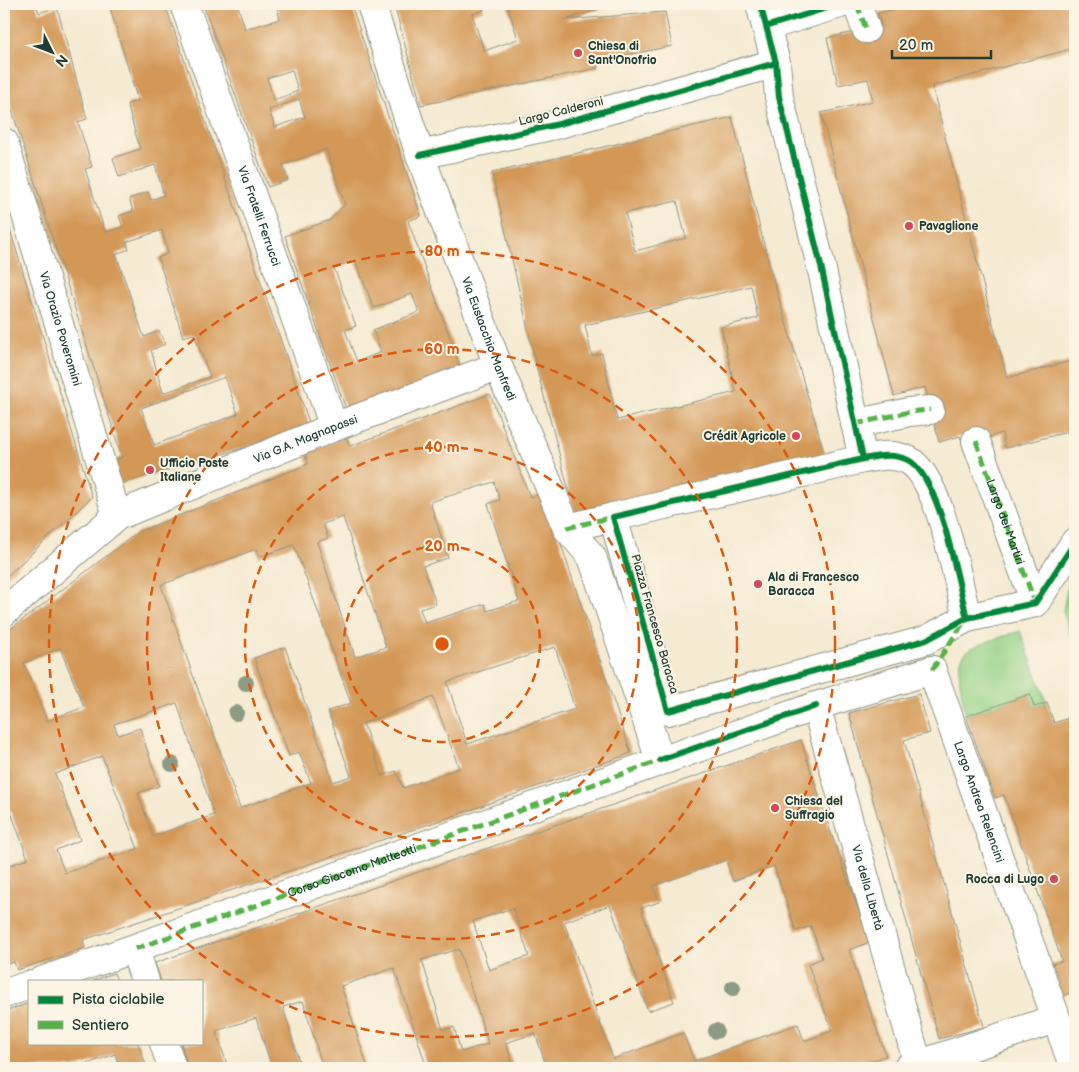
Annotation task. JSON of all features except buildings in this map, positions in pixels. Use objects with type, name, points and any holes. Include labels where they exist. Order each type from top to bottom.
[{"type":"street","name":"Via Fratelli Ferrucci","points":[[184,4],[334,427]]},
{"type":"street","name":"Via Eustacchio Manfredi","points":[[371,4],[420,155],[498,366],[567,528]]},
{"type":"street","points":[[840,4],[764,15],[776,64],[780,97],[821,266],[863,458]]},
{"type":"street","points":[[858,4],[866,29]]},
{"type":"street","name":"Largo Calderoni","points":[[420,155],[559,124],[776,64]]},
{"type":"street","name":"Via Orazio Poveromini","points":[[4,142],[117,516]]},
{"type":"street","name":"Via G.A. Magnapassi","points":[[4,612],[117,516],[334,427],[498,366]]},
{"type":"street","points":[[855,424],[909,412],[930,410]]},
{"type":"street","name":"Largo dei Martiri","points":[[976,441],[1035,603]]},
{"type":"street","points":[[967,618],[937,502],[925,477],[909,460],[889,454],[863,458],[567,528],[592,557],[660,760],[816,706],[932,670],[967,618],[1035,603],[1075,542]]},
{"type":"street","name":"Piazza Francesco Baracca","points":[[613,517],[668,711],[926,640],[967,618]]},
{"type":"street","name":"Largo Andrea Relencini","points":[[932,670],[1055,1019],[1072,1053]]},
{"type":"street","name":"Via della Libertà","points":[[816,706],[916,1067]]},
{"type":"street","name":"Corso Giacomo Matteotti","points":[[45,980],[660,760]]},
{"type":"street","points":[[135,949],[145,980]]},
{"type":"street","points":[[4,994],[28,985]]},
{"type":"street","points":[[916,1067],[1055,1019]]},
{"type":"street","points":[[164,1044],[172,1068]]},
{"type":"green space","points":[[1075,567],[1075,651],[1063,611],[1070,574]]},
{"type":"green space","points":[[1020,631],[1047,703],[1034,707],[1029,694],[966,716],[960,676],[960,664],[964,655],[983,643]]},
{"type":"marked path","points":[[857,4],[866,29]]},
{"type":"marked path","points":[[855,424],[909,412],[930,410]]},
{"type":"marked path","points":[[976,441],[1035,603]]},
{"type":"marked path","points":[[567,528],[613,517]]},
{"type":"marked path","points":[[932,670],[964,622]]},
{"type":"marked path","points":[[135,949],[664,759]]},
{"type":"cycle path","points":[[760,4],[776,63],[779,97],[821,266],[863,459],[897,456],[908,460],[919,470],[929,487],[946,532],[967,618],[1035,603],[1075,542]]},
{"type":"cycle path","points":[[768,26],[840,4]]},
{"type":"cycle path","points":[[420,155],[559,124],[776,63]]},
{"type":"cycle path","points":[[863,459],[613,517],[668,711],[926,640],[967,618]]},
{"type":"cycle path","points":[[660,760],[816,706]]},
{"type":"place","name":"Chiesa di Sant'Onofrio","points":[[578,53]]},
{"type":"place","name":"Pavaglione","points":[[909,226]]},
{"type":"place","name":"Crédit Agricole","points":[[796,436]]},
{"type":"place","name":"Ufficio Poste Italiane","points":[[150,470]]},
{"type":"place","name":"Ala di Francesco Baracca","points":[[758,584]]},
{"type":"place","name":"Chiesa del Suffragio","points":[[775,808]]},
{"type":"place","name":"Rocca di Lugo","points":[[1054,879]]}]
